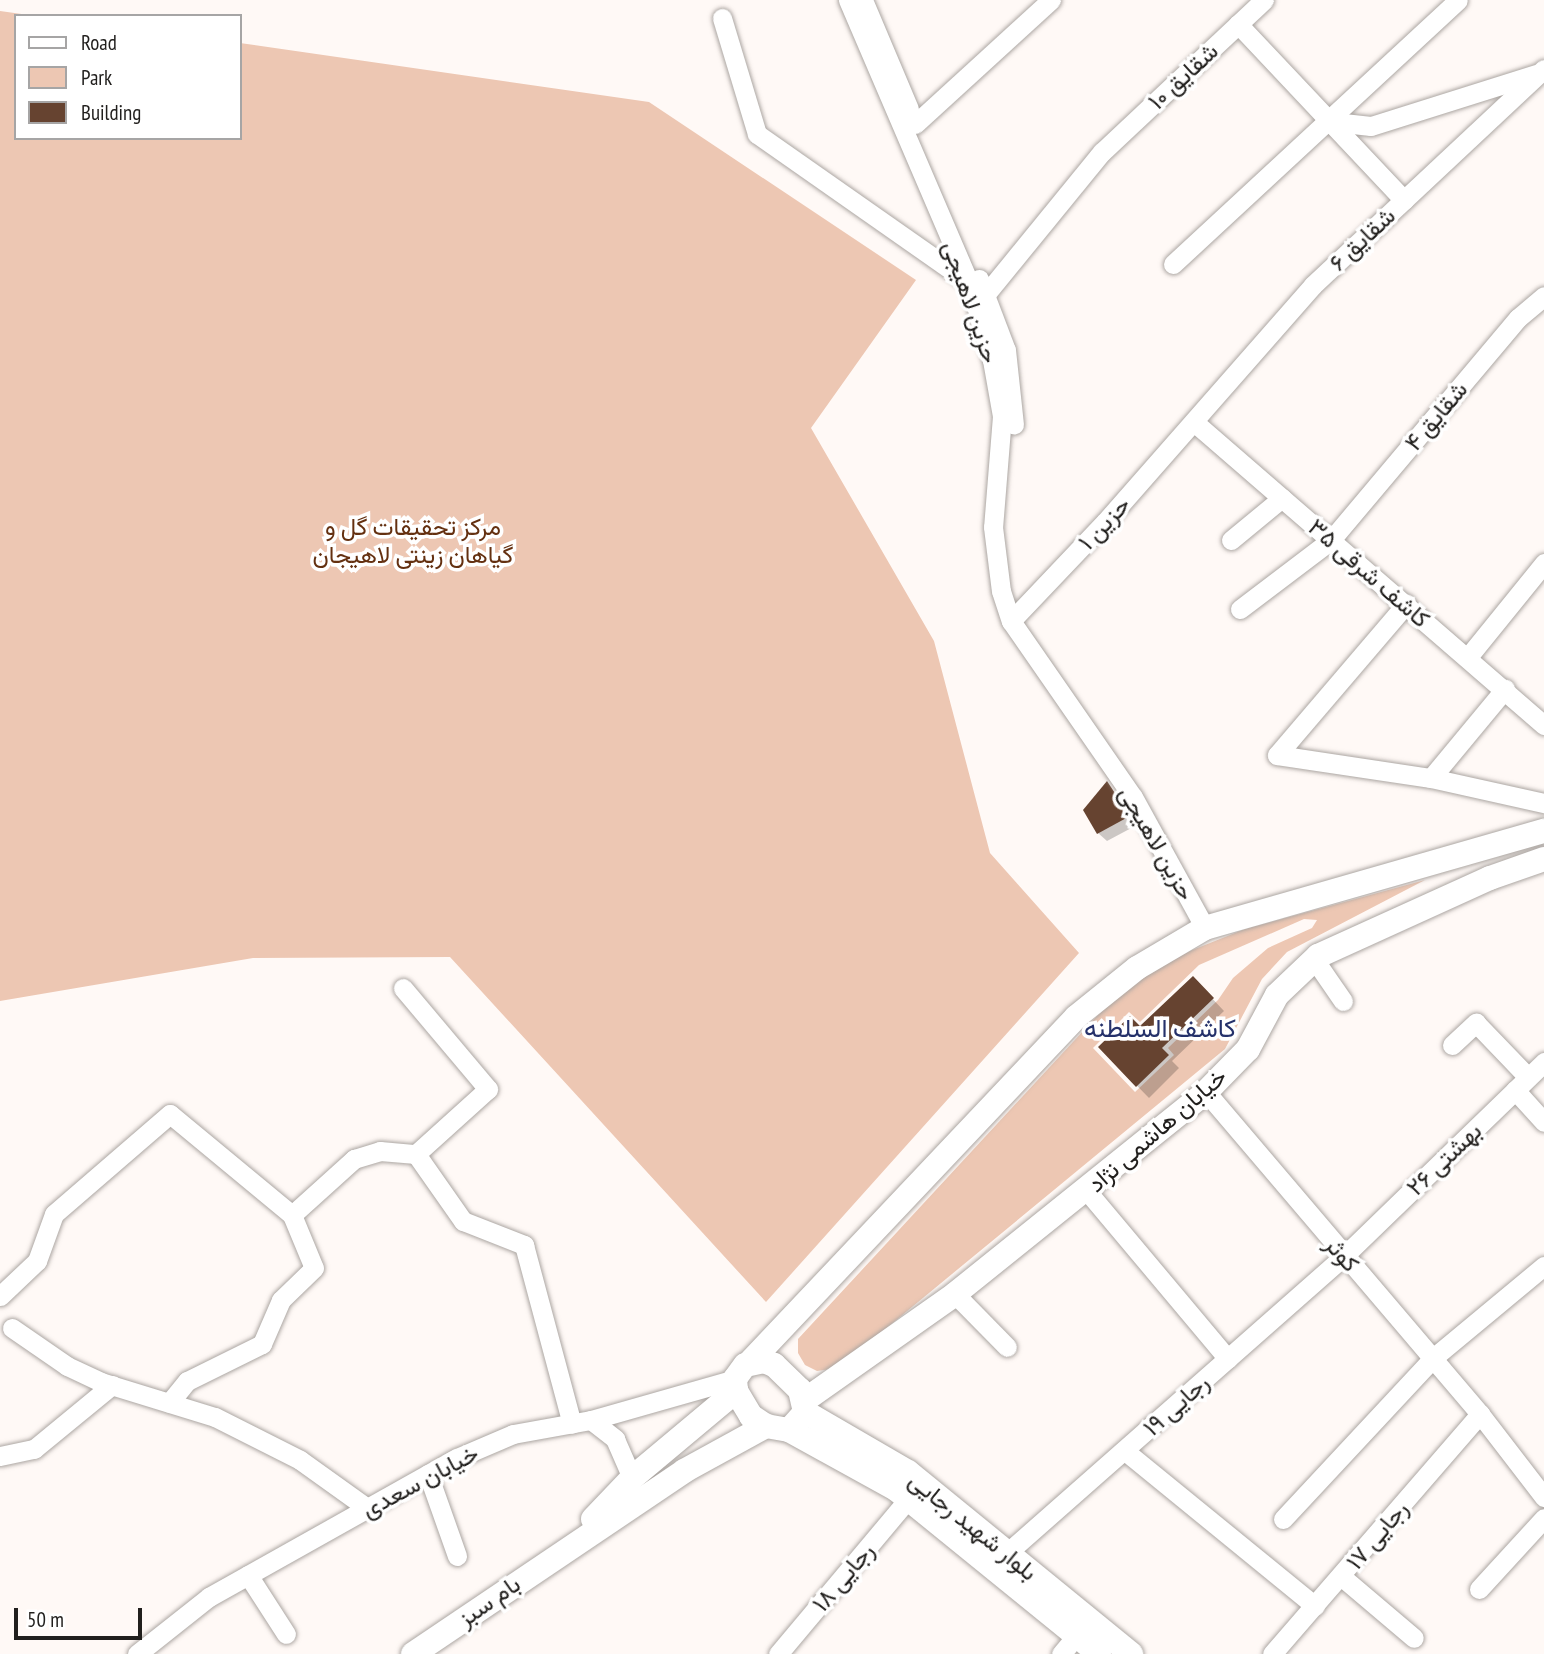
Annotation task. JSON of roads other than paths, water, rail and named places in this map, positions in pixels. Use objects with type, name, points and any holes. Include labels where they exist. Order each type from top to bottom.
[{"type":"main road","points":[[565,1549],[632,1478],[741,1377],[1076,1017],[1137,968],[1205,928],[1544,831]]},
{"type":"main road","name":"خیابان هاشمی نژاد","points":[[565,1549],[684,1471],[791,1417],[1087,1191],[1206,1092],[1248,1049],[1277,995],[1314,959],[1490,878],[1544,859]]},
{"type":"main road","points":[[764,1361],[789,1375],[791,1417],[751,1416],[741,1377],[764,1361]]},
{"type":"main road","name":"بلوار شهید رجایی","points":[[791,1417],[852,1452],[1069,1645],[1099,1654]]},
{"type":"main road","name":"بلوار شهید رجایی","points":[[852,1452],[908,1472],[1131,1654]]},
{"type":"main road","name":"بام سبز","points":[[413,1654],[565,1549]]},
{"type":"street","points":[[915,124],[1051,0]]},
{"type":"street","name":"شقایق ۱۰","points":[[986,294],[1102,152],[1264,0]]},
{"type":"street","points":[[1173,264],[1458,0]]},
{"type":"street","name":"حزین لاهیجی","points":[[858,2],[915,124],[986,294],[1006,350],[1015,415],[1003,538],[1011,621]]},
{"type":"street","name":"حزین لاهیجی","points":[[858,2],[969,282],[992,360],[1002,416],[993,527],[1001,591],[1011,621],[1133,797],[1205,928]]},
{"type":"street","points":[[722,18],[757,134],[969,282]]},
{"type":"street","points":[[1238,24],[1325,121],[1404,200]]},
{"type":"street","points":[[1325,121],[1371,126],[1542,71]]},
{"type":"street","name":"شقایق ۶","points":[[1194,422],[1313,285],[1542,71]]},
{"type":"street","name":"شقایق ۴","points":[[1240,609],[1331,540],[1518,318],[1544,296]]},
{"type":"street","name":"کاشف شرقی ۳۵","points":[[1194,422],[1544,724]]},
{"type":"street","name":"حزین ۱","points":[[1011,621],[1194,422]]},
{"type":"street","points":[[1231,540],[1282,498]]},
{"type":"street","points":[[1468,657],[1544,563]]},
{"type":"street","points":[[1406,604],[1277,755],[1431,778],[1544,803]]},
{"type":"street","points":[[1431,778],[1505,689]]},
{"type":"street","points":[[1314,959],[1343,1001]]},
{"type":"street","points":[[292,1215],[354,1159],[380,1151],[416,1154],[488,1089],[403,988]]},
{"type":"street","points":[[1452,1045],[1476,1023],[1522,1084],[1544,1122]]},
{"type":"street","name":"بهشتی ۲۶","points":[[1344,1256],[1544,1062]]},
{"type":"street","name":"کوثر","points":[[1206,1092],[1433,1357],[1544,1497]]},
{"type":"street","points":[[169,1403],[187,1381],[262,1344],[281,1300],[314,1268],[292,1215],[170,1114],[54,1214],[37,1261],[0,1297],[6,1331],[66,1366],[112,1385],[169,1403],[215,1417],[300,1460],[367,1508]]},
{"type":"street","points":[[416,1154],[463,1221],[524,1245],[581,1422],[615,1439],[632,1478]]},
{"type":"street","points":[[1087,1191],[1228,1359]]},
{"type":"street","name":"رجایی ۱۹","points":[[1007,1553],[1344,1256]]},
{"type":"street","points":[[1283,1519],[1433,1357],[1544,1266]]},
{"type":"street","points":[[955,1294],[1007,1347]]},
{"type":"street","name":"خیابان سعدی","points":[[136,1654],[209,1597],[428,1474],[513,1434],[581,1422],[741,1377]]},
{"type":"street","points":[[0,1456],[34,1449],[112,1385]]},
{"type":"street","name":"رجایی ۱۷","points":[[1272,1654],[1342,1577],[1480,1414]]},
{"type":"street","points":[[1125,1451],[1315,1606]]},
{"type":"street","points":[[428,1474],[457,1556]]},
{"type":"street","name":"رجایی ۱۸","points":[[778,1654],[908,1499]]},
{"type":"street","points":[[1479,1589],[1544,1518]]},
{"type":"street","points":[[248,1575],[286,1634]]},
{"type":"street","points":[[1342,1577],[1414,1638]]},
{"type":"district","name":"کاشف السلطنه","points":[[1160,1028]]},
{"type":"park label","name":"مرکز تحقیقات گل و گیاهان زینتی لاهیجان","points":[[413,541]]}]
